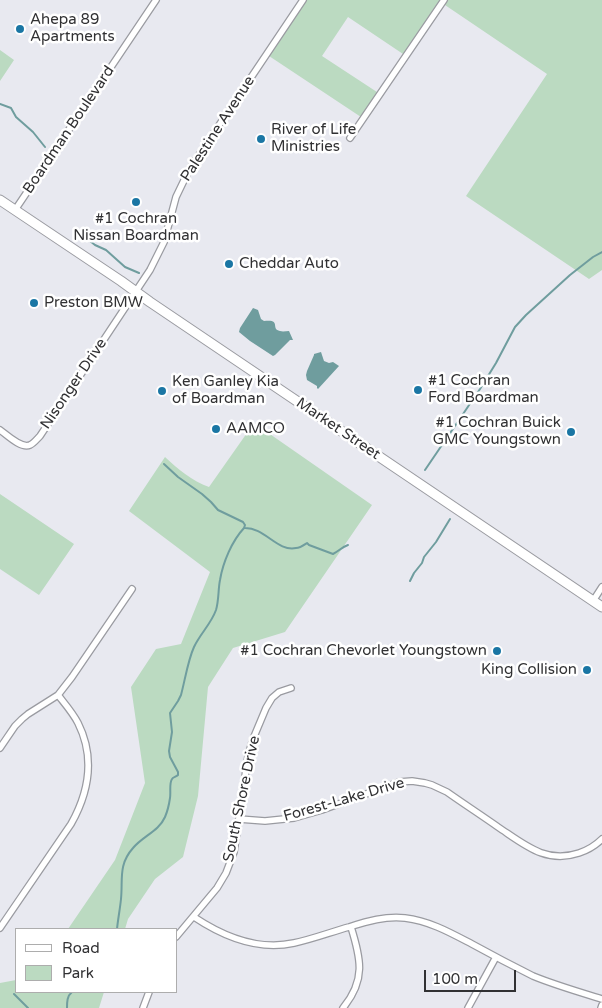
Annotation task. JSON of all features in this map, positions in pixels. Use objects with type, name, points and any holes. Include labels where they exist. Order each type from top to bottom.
[{"type":"main road","name":"Market Street","points":[[0,200],[602,607]]},
{"type":"street","name":"Boardman Boulevard","points":[[15,210],[156,0]]},
{"type":"street","name":"Palestine Avenue","points":[[136,292],[161,250],[168,232],[176,197],[189,170],[303,0]]},
{"type":"street","points":[[350,138],[444,0]]},
{"type":"street","name":"Nisonger Drive","points":[[0,430],[24,446],[28,446],[40,436],[136,292]]},
{"type":"street","points":[[593,600],[602,587]]},
{"type":"street","points":[[0,748],[22,719],[58,694],[72,677],[132,589]]},
{"type":"street","name":"South Shore Drive","points":[[178,935],[217,888],[226,873],[234,852],[248,756],[257,726],[274,696],[279,692],[292,688]]},
{"type":"street","points":[[0,928],[71,824],[79,810],[84,794],[88,770],[85,744],[78,724],[58,694]]},
{"type":"street","name":"Forest-Lake Drive","points":[[239,819],[265,821],[294,818],[322,810],[396,782],[412,781],[432,785],[447,792],[528,847],[544,854],[556,857],[571,856],[586,850],[602,839]]},
{"type":"street","points":[[194,917],[204,924],[232,937],[250,943],[267,945],[295,943],[374,919],[414,919],[440,927],[533,975],[602,999]]},
{"type":"street","points":[[343,1008],[352,994],[359,972],[358,952],[351,926]]},
{"type":"street","points":[[468,1008],[496,957]]},
{"type":"street","points":[[144,1008],[150,993]]},
{"type":"green space","points":[[303,0],[602,0],[602,270],[589,279],[466,196],[547,74],[442,3],[406,56],[348,17],[322,56],[380,94],[364,119],[266,54]]},
{"type":"green space","points":[[0,50],[14,60],[0,81]]},
{"type":"green space","points":[[254,423],[372,505],[285,632],[233,648],[208,687],[198,796],[183,857],[155,879],[128,919],[125,928],[69,928],[115,860],[145,783],[131,687],[156,649],[181,644],[210,572],[129,511],[165,457],[191,478],[209,487]]},
{"type":"green space","points":[[0,494],[74,544],[39,595],[0,569]]},
{"type":"green space","points":[[15,980],[15,993],[104,993],[99,1008],[0,1008],[0,983]]},
{"type":"water","points":[[253,308],[258,310],[261,319],[264,321],[273,321],[277,330],[289,331],[293,340],[290,340],[273,356],[239,332]]},
{"type":"water","points":[[321,352],[324,361],[333,362],[339,366],[318,389],[317,386],[307,380],[306,375],[314,354]]},
{"type":"waterway","points":[[0,104],[11,108],[16,117],[33,132],[45,147]]},
{"type":"waterway","points":[[80,233],[95,245],[106,250],[125,267],[139,273]]},
{"type":"waterway","points":[[425,470],[480,389],[515,327],[570,275],[602,252]]},
{"type":"waterway","points":[[164,464],[178,477],[202,494],[218,510],[243,522],[244,528]]},
{"type":"waterway","points":[[410,581],[450,519]]},
{"type":"waterway","points":[[244,528],[258,531],[289,548],[299,548],[307,543],[333,554],[348,545]]},
{"type":"waterway","points":[[117,928],[122,872],[125,860],[137,844],[162,822],[169,805],[171,781],[178,775],[169,751],[172,732],[170,713],[181,695],[194,647],[216,610],[223,566],[232,545],[244,528]]},
{"type":"waterway","points":[[67,1008],[68,997],[71,993]]},
{"type":"waterway","points":[[14,994],[28,1008]]},
{"type":"place","name":"Ahepa 89 Apartments","points":[[20,29]]},
{"type":"place","name":"River of Life Ministries","points":[[261,139]]},
{"type":"place","name":"#1 Cochran Nissan Boardman","points":[[136,202]]},
{"type":"place","name":"Cheddar Auto","points":[[229,264]]},
{"type":"place","name":"Preston BMW","points":[[34,303]]},
{"type":"place","name":"#1 Cochran Ford Boardman","points":[[418,390]]},
{"type":"place","name":"Ken Ganley Kia of Boardman","points":[[162,391]]},
{"type":"place","name":"AAMCO","points":[[216,429]]},
{"type":"place","name":"#1 Cochran Buick GMC Youngstown","points":[[571,432]]},
{"type":"place","name":"#1 Cochran Chevorlet Youngstown","points":[[497,651]]},
{"type":"place","name":"King Collision","points":[[587,670]]}]
